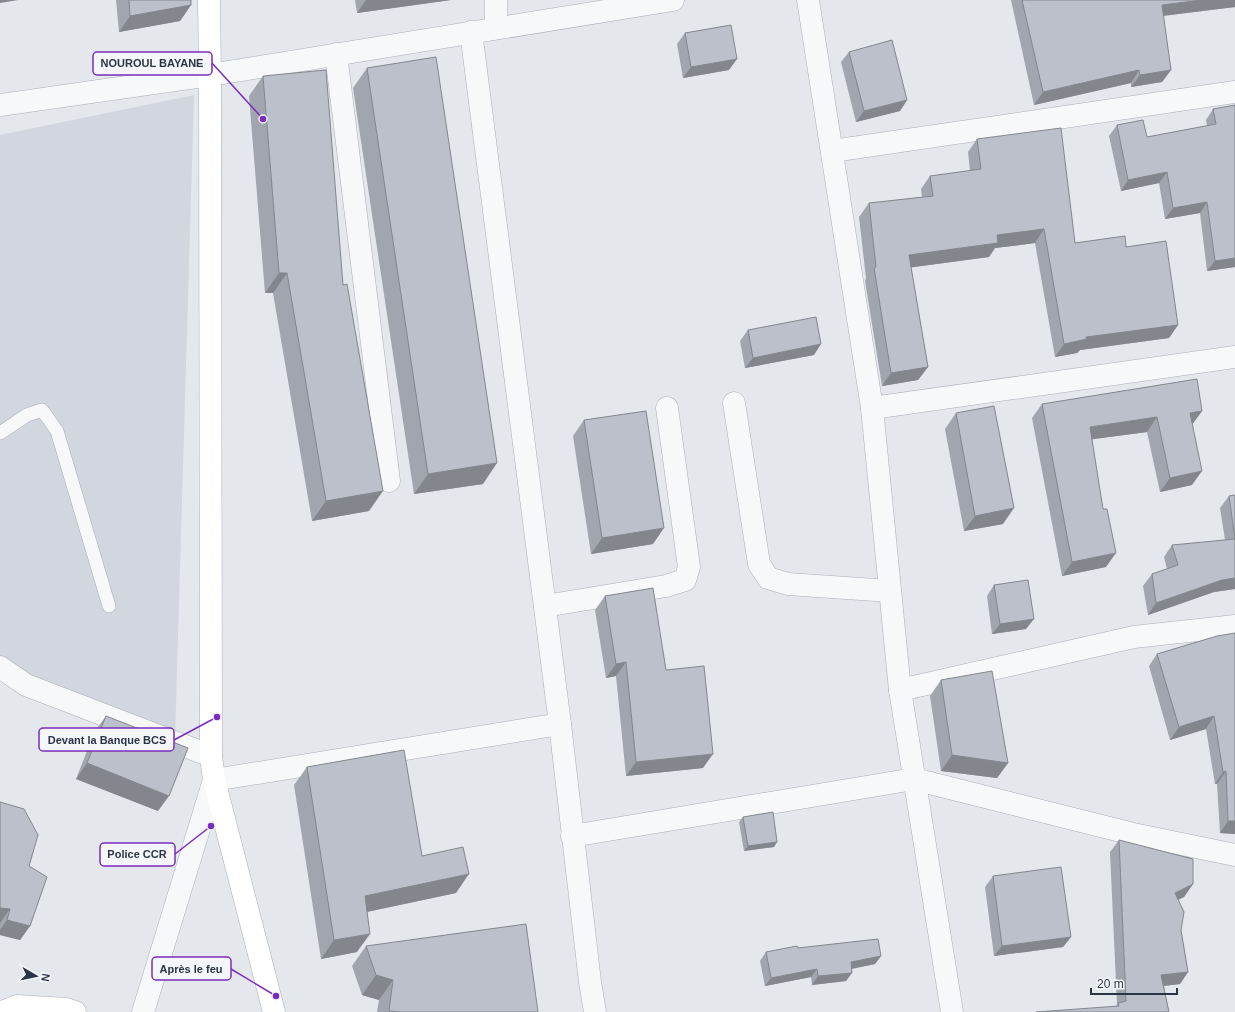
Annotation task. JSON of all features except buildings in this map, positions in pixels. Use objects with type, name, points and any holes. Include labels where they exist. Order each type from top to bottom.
[{"type":"street","points":[[209,0],[211,756],[214,780],[274,1012]]},
{"type":"street","points":[[496,0],[496,28]]},
{"type":"street","points":[[0,105],[210,75],[496,28],[632,3],[673,0]]},
{"type":"street","points":[[808,0],[872,408],[900,690],[952,1012]]},
{"type":"street","points":[[472,32],[560,724],[590,982],[595,1012]]},
{"type":"street","points":[[336,54],[389,481]]},
{"type":"street","points":[[832,150],[1235,92]]},
{"type":"street","points":[[872,408],[1235,356]]},
{"type":"street","points":[[734,403],[759,564],[768,578],[788,584],[890,591]]},
{"type":"street","points":[[545,606],[666,586],[685,580],[689,567],[667,408]]},
{"type":"street","points":[[900,690],[1134,637],[1235,626]]},
{"type":"street","points":[[0,667],[26,685],[211,756]]},
{"type":"street","points":[[214,780],[560,724]]},
{"type":"street","points":[[572,836],[914,779],[1133,834],[1235,856]]},
{"type":"street","points":[[143,1012],[214,780]]},
{"type":"street","points":[[2,1012],[17,1006],[66,1009],[75,1012]]},
{"type":"lane","points":[[0,433],[27,415],[42,410],[57,431],[109,606]]},
{"type":"shaded area","points":[[194,95],[175,738],[0,663],[0,135]]},
{"type":"place","name":"NOUROUL BAYANE","points":[[263,119]]},
{"type":"place","name":"Devant la Banque BCS","points":[[217,717]]},
{"type":"place","name":"Police CCR","points":[[211,826]]},
{"type":"place","name":"Après le feu","points":[[276,996]]}]
